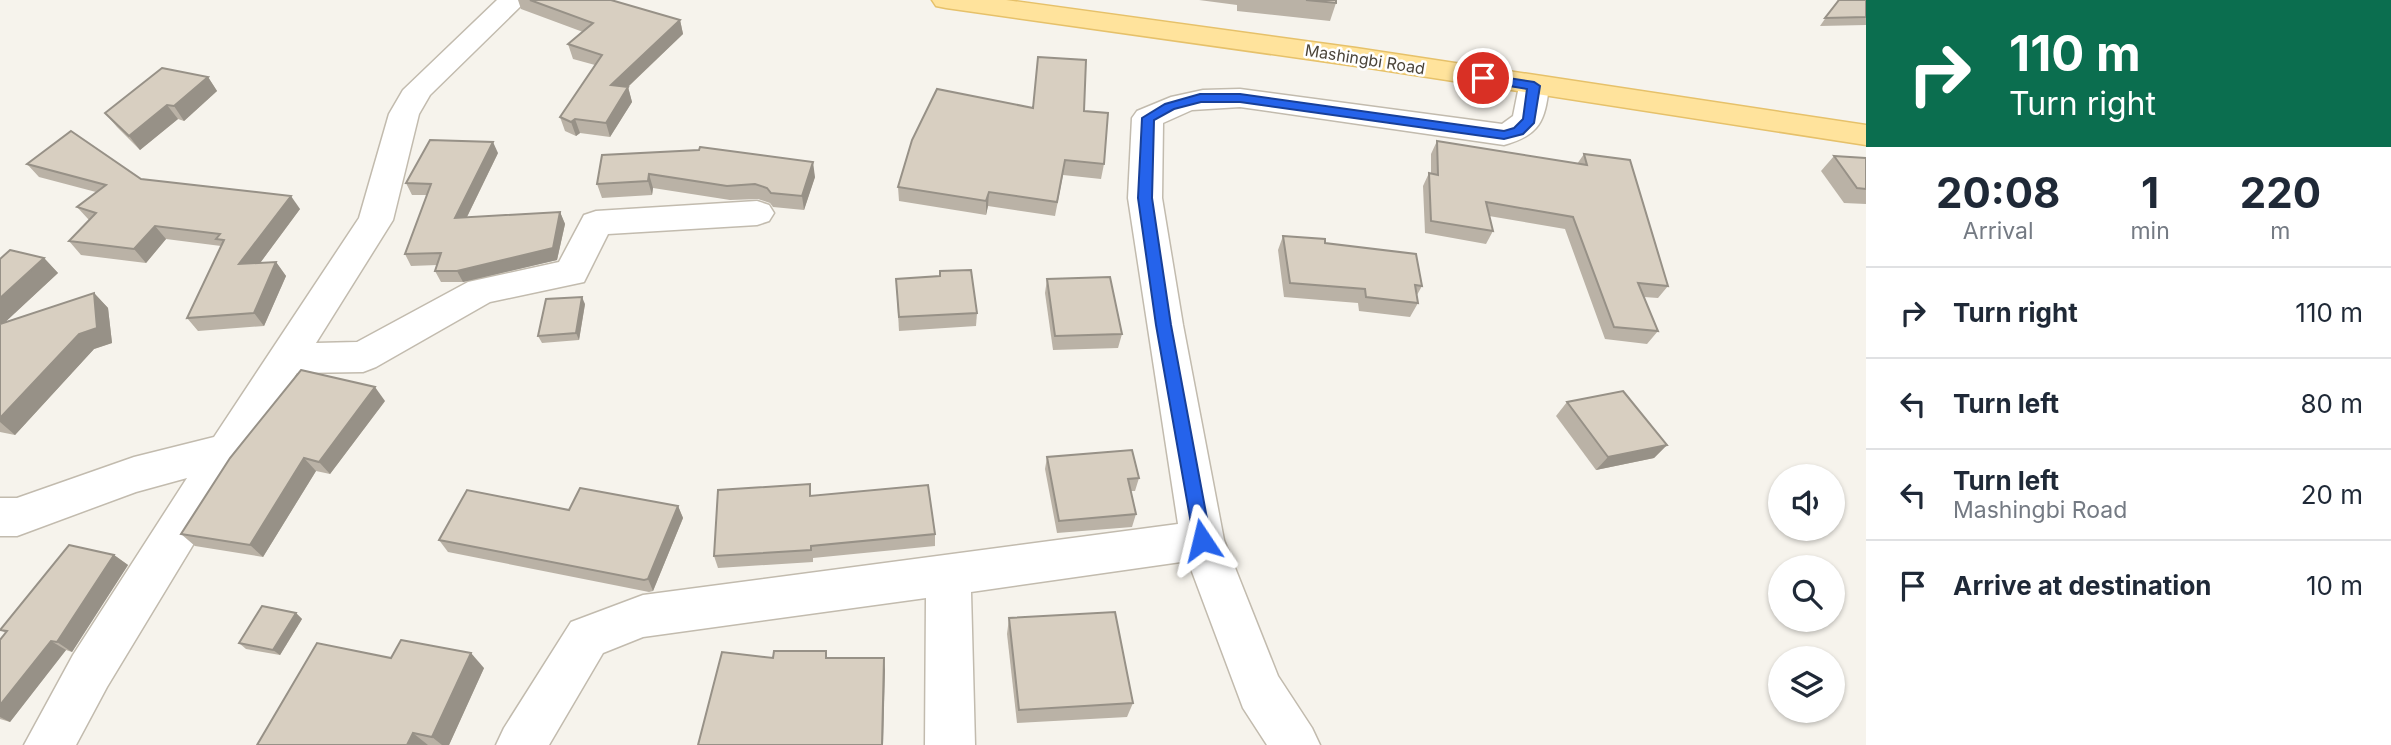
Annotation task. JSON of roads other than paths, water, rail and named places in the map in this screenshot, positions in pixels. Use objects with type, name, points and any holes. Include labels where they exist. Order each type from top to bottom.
[{"type":"main road","name":"Mashingbi Road","points":[[946,0],[1356,57],[1866,135]]},
{"type":"street","points":[[49,745],[90,671],[227,450],[376,220],[404,114],[418,90],[513,0]]},
{"type":"street","points":[[1295,745],[1260,691],[1202,540],[1164,325],[1145,198],[1148,118],[1169,107],[1200,98],[1240,98],[1504,135],[1518,131],[1529,120],[1534,86]]},
{"type":"street","points":[[288,358],[363,358],[481,291],[571,273],[596,223],[757,213]]},
{"type":"street","points":[[0,517],[17,517],[134,475],[227,450]]},
{"type":"street","points":[[521,745],[587,637],[643,616],[1202,540]]},
{"type":"street","points":[[948,575],[950,745]]}]
